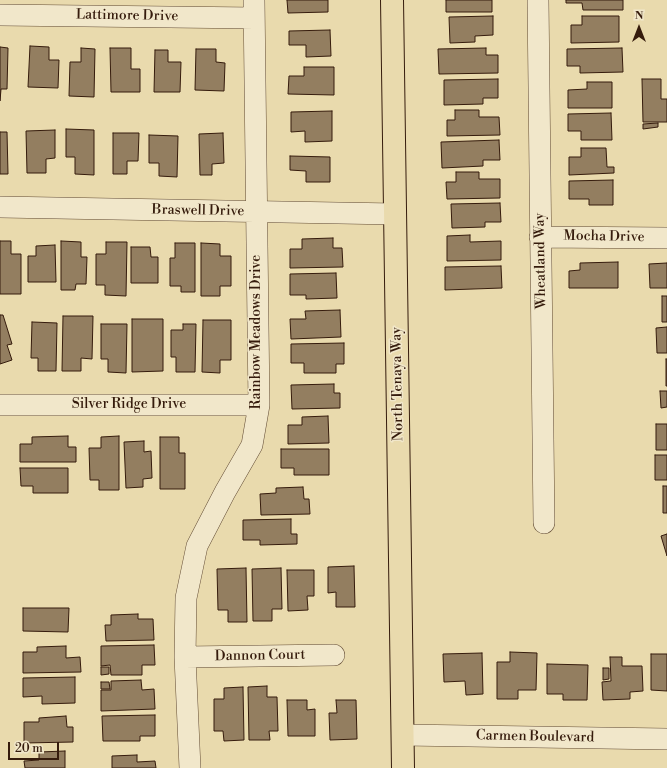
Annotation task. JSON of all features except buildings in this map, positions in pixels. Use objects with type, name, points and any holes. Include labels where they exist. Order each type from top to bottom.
[{"type":"main road","name":"North Tenaya Way","points":[[392,0],[403,768]]},
{"type":"street","name":"Wheatland Way","points":[[538,0],[544,523]]},
{"type":"street","name":"Lattimore Drive","points":[[0,15],[254,9]]},
{"type":"street","name":"Rainbow Meadows Drive","points":[[190,768],[185,658],[186,598],[197,546],[225,492],[252,445],[259,405],[254,9]]},
{"type":"street","name":"Braswell Drive","points":[[0,206],[395,214]]},
{"type":"street","name":"Mocha Drive","points":[[540,237],[667,238]]},
{"type":"street","name":"Silver Ridge Drive","points":[[0,405],[259,405]]},
{"type":"street","name":"Dannon Court","points":[[185,658],[334,655]]},
{"type":"street","name":"Carmen Boulevard","points":[[403,735],[667,739]]}]
